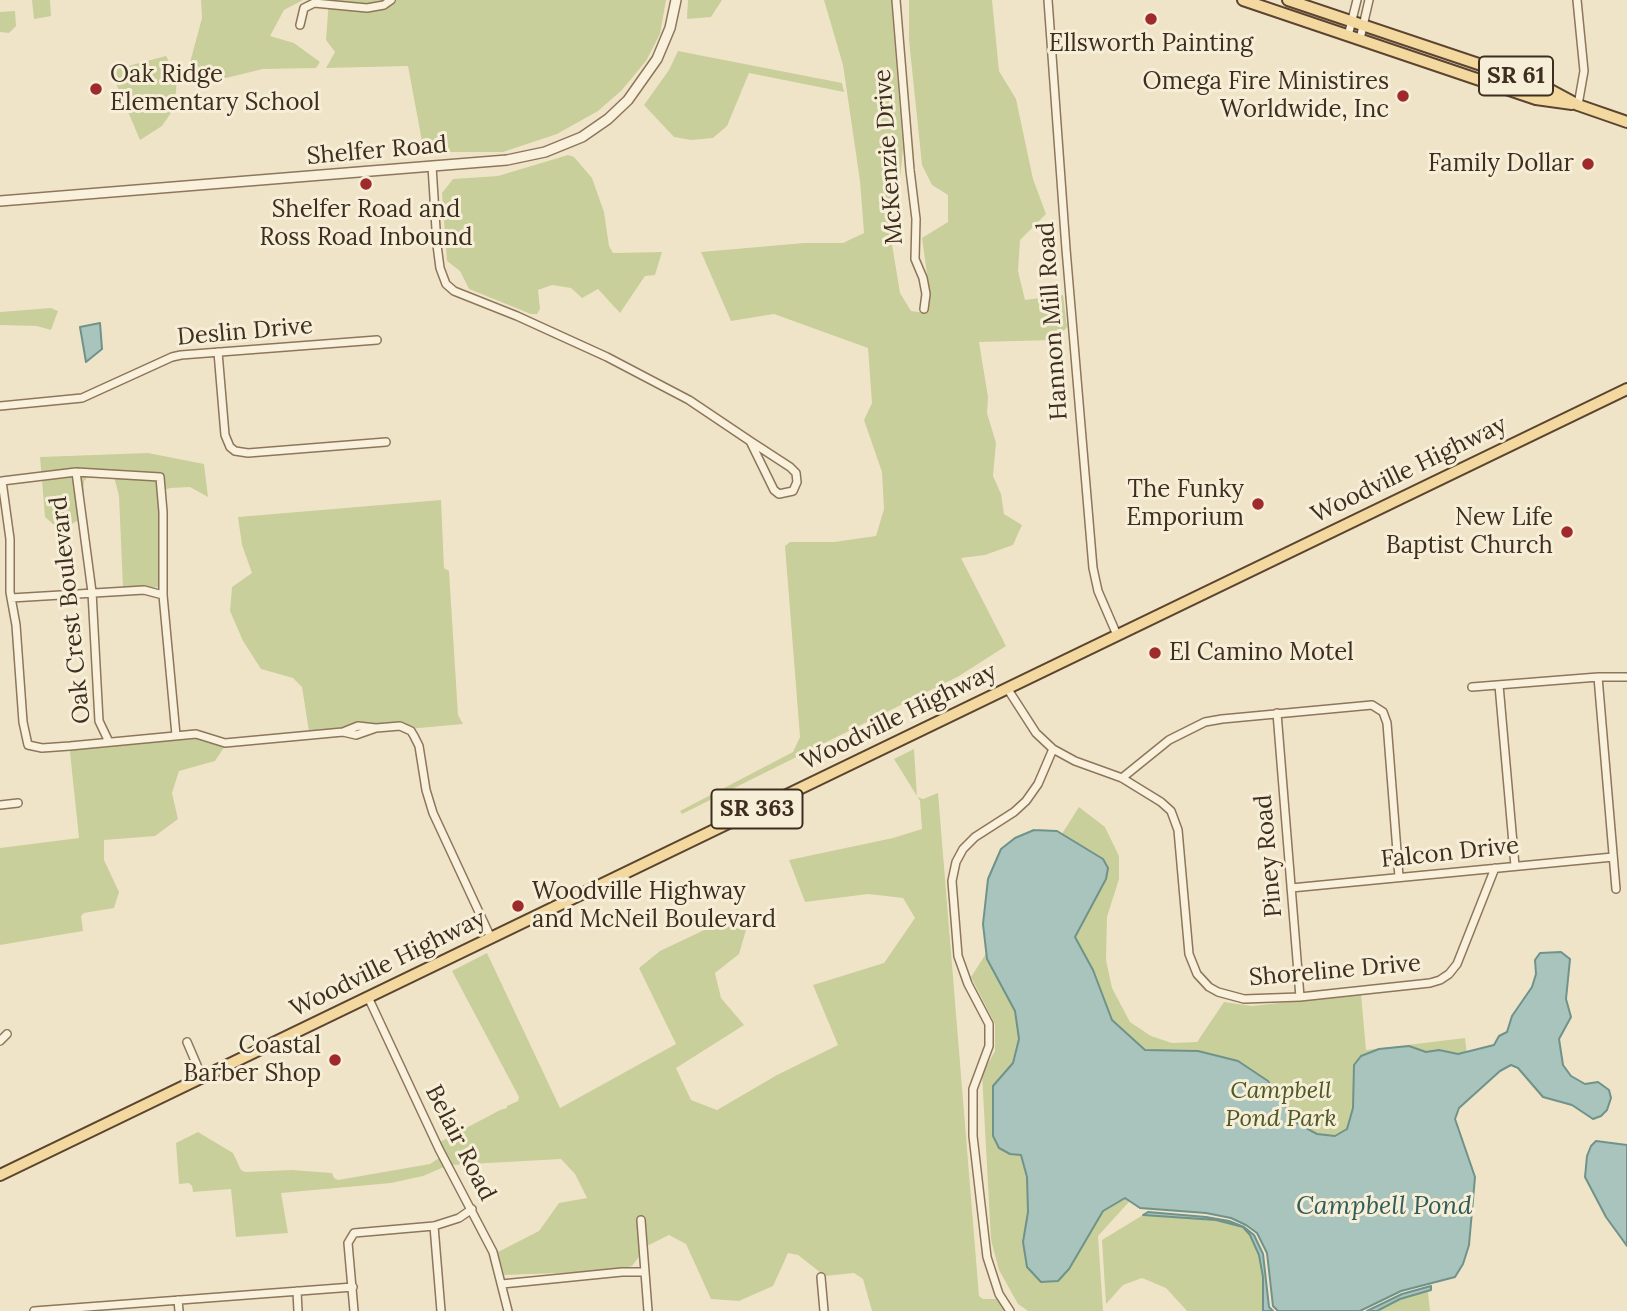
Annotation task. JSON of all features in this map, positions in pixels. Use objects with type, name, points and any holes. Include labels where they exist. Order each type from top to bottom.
[{"type":"main road","name":"SR 61","points":[[1288,0],[1541,85],[1578,105],[1627,122]]},
{"type":"main road","name":"SR 61","points":[[1247,1],[1536,99],[1578,105]]},
{"type":"main road","name":"Woodville Highway","points":[[0,1175],[1627,389]]},
{"type":"street","points":[[300,25],[304,8],[314,3],[367,8],[384,5],[391,0]]},
{"type":"street","name":"Shelfer Road","points":[[0,201],[533,156],[564,146],[596,128],[620,108],[646,77],[664,45],[676,0]]},
{"type":"street","name":"McKenzie Drive","points":[[896,0],[916,219],[915,259],[926,294],[924,309]]},
{"type":"street","name":"Hannon Mill Road","points":[[1048,0],[1093,568],[1098,591],[1116,635]]},
{"type":"street","points":[[1349,36],[1357,0]]},
{"type":"street","points":[[1360,39],[1369,0]]},
{"type":"street","points":[[1577,0],[1584,71],[1578,105]]},
{"type":"street","points":[[432,166],[440,268],[446,284],[454,291],[607,357],[689,400],[750,440],[790,467],[796,473],[797,482],[793,491],[779,494],[774,490],[750,440]]},
{"type":"street","name":"Deslin Drive","points":[[0,406],[82,398],[172,357],[377,340]]},
{"type":"street","points":[[218,352],[225,435],[230,447],[235,451],[248,453],[386,442]]},
{"type":"street","points":[[176,735],[163,594],[163,512],[160,477],[76,472],[2,481],[10,539],[11,598],[23,722],[28,745],[42,748],[197,734],[225,743],[343,732],[358,726],[400,726],[411,731],[419,746],[421,766],[433,813],[491,938]]},
{"type":"street","name":"Oak Crest Boulevard","points":[[76,472],[92,592],[99,722],[109,742]]},
{"type":"street","points":[[11,598],[144,590],[163,594]]},
{"type":"street","points":[[1598,677],[1616,889]]},
{"type":"street","points":[[1472,687],[1627,677]]},
{"type":"street","points":[[1499,685],[1515,866]]},
{"type":"street","name":"Shoreline Drive","points":[[1007,688],[1036,733],[1053,749],[1083,764],[1122,778],[1161,802],[1174,816],[1178,830],[1187,947],[1192,966],[1202,981],[1218,992],[1235,998],[1300,997],[1440,980],[1457,964],[1495,868]]},
{"type":"street","points":[[1122,778],[1169,740],[1194,726],[1222,719],[1372,705],[1380,709],[1387,723],[1399,877]]},
{"type":"street","name":"Piney Road","points":[[1277,713],[1300,997]]},
{"type":"street","points":[[1010,1311],[999,1294],[988,1257],[973,1136],[973,1090],[989,1046],[989,1024],[968,985],[958,956],[952,881],[956,862],[963,849],[975,837],[1026,802],[1038,784],[1053,749]]},
{"type":"street","points":[[0,805],[18,803]]},
{"type":"street","name":"Falcon Drive","points":[[1291,888],[1613,857]]},
{"type":"street","name":"Belair Road","points":[[368,997],[439,1149],[494,1252],[508,1311]]},
{"type":"street","points":[[0,1041],[7,1034]]},
{"type":"street","points":[[187,1042],[202,1077]]},
{"type":"street","points":[[354,1311],[348,1243],[354,1233],[433,1226],[459,1218],[472,1209]]},
{"type":"street","points":[[641,1220],[648,1311]]},
{"type":"street","points":[[433,1226],[441,1311]]},
{"type":"street","points":[[502,1284],[645,1272]]},
{"type":"street","points":[[821,1276],[824,1311]]},
{"type":"street","points":[[34,1311],[107,1308],[353,1287]]},
{"type":"street","points":[[297,1291],[298,1311]]},
{"type":"street","points":[[178,1300],[178,1311]]},
{"type":"green space","points":[[32,0],[50,0],[51,16],[34,19]]},
{"type":"green space","points":[[201,0],[303,0],[284,10],[270,36],[294,43],[320,62],[316,68],[263,69],[205,83],[185,81],[202,18]]},
{"type":"green space","points":[[329,0],[666,0],[660,34],[646,61],[622,90],[598,111],[557,134],[503,152],[424,152],[408,66],[326,68],[335,52],[326,40]]},
{"type":"green space","points":[[688,0],[722,0],[711,17],[687,19]]},
{"type":"green space","points":[[824,0],[891,0],[903,149],[898,200],[890,232],[900,293],[911,311],[926,313],[928,281],[922,238],[948,222],[948,195],[932,185],[922,165],[909,40],[909,0],[992,0],[999,71],[1016,99],[1033,179],[1046,214],[1020,240],[1018,271],[1025,300],[1063,295],[1067,327],[1055,340],[979,342],[988,397],[987,413],[996,443],[993,476],[1001,494],[1004,514],[1022,525],[1013,545],[985,555],[961,558],[1006,646],[959,676],[682,814],[680,811],[793,752],[800,737],[785,546],[790,542],[834,542],[876,536],[884,509],[882,472],[864,420],[872,403],[868,348],[774,314],[731,321],[701,252],[804,243],[843,243],[864,233],[860,181],[843,65]]},
{"type":"green space","points":[[15,11],[16,26],[9,33],[0,32],[0,12]]},
{"type":"green space","points":[[678,51],[842,83],[844,92],[749,73],[727,126],[713,138],[691,140],[674,137],[644,105],[669,70]]},
{"type":"green space","points":[[166,56],[177,76],[175,107],[162,126],[140,140],[112,74],[113,70]]},
{"type":"green space","points":[[568,155],[574,157],[592,178],[604,212],[609,246],[613,253],[662,252],[655,275],[645,276],[620,313],[598,289],[582,298],[571,288],[552,285],[538,290],[540,309],[537,314],[531,314],[469,289],[460,271],[447,261],[442,193],[453,179],[498,176]]},
{"type":"green space","points":[[51,308],[58,311],[51,330],[37,326],[0,325],[0,312]]},
{"type":"green space","points":[[148,453],[204,464],[208,497],[190,487],[170,488],[160,492],[159,521],[165,587],[123,588],[119,496],[114,477],[87,478],[84,481],[82,518],[70,525],[53,524],[45,517],[40,457]]},
{"type":"green space","points":[[441,500],[444,568],[449,571],[458,715],[463,724],[310,738],[302,687],[293,678],[261,669],[243,641],[230,611],[232,587],[252,573],[242,545],[238,517]]},
{"type":"green space","points":[[208,737],[225,746],[215,761],[179,771],[172,793],[178,819],[155,836],[104,840],[104,860],[119,892],[114,908],[84,913],[81,916],[83,931],[0,945],[0,848],[79,838],[69,743],[103,744]]},
{"type":"green space","points":[[914,749],[917,796],[894,759]]},
{"type":"green space","points":[[938,793],[979,1296],[983,1299],[998,1299],[1005,1311],[872,1311],[863,1279],[854,1273],[825,1276],[798,1255],[788,1253],[773,1286],[739,1301],[711,1299],[686,1244],[669,1235],[647,1246],[632,1266],[610,1271],[504,1275],[498,1252],[539,1231],[559,1203],[587,1198],[575,1174],[561,1159],[452,1165],[440,1142],[507,1108],[518,1101],[519,1097],[452,971],[487,953],[560,1108],[676,1044],[639,968],[660,951],[717,924],[746,930],[739,954],[715,973],[721,998],[744,1025],[676,1068],[691,1100],[717,1110],[777,1075],[838,1045],[813,985],[884,963],[915,918],[903,898],[868,894],[805,902],[789,860],[893,838],[922,829],[918,797],[923,799]]},
{"type":"green space","name":"Campbell Pond","points":[[1079,807],[1105,827],[1119,856],[1119,879],[1107,917],[1106,960],[1112,988],[1130,1022],[1151,1036],[1172,1043],[1197,1042],[1224,1002],[1252,1006],[1361,994],[1366,1050],[1465,1038],[1469,1073],[1410,1275],[1251,1202],[1148,1181],[1098,1236],[1103,1311],[1028,1311],[1018,1304],[999,1270],[991,1240],[982,1074],[995,1051],[995,1024],[971,977]]},
{"type":"green space","points":[[198,1132],[233,1153],[241,1170],[245,1172],[292,1170],[332,1173],[338,1180],[430,1164],[439,1158],[444,1167],[423,1176],[391,1183],[281,1193],[288,1233],[236,1237],[231,1189],[193,1192],[189,1183],[179,1184],[176,1143]]},
{"type":"green space","points":[[1143,1215],[1216,1220],[1243,1227],[1250,1235],[1259,1255],[1263,1277],[1263,1311],[1187,1311],[1166,1288],[1142,1278],[1123,1285],[1106,1304],[1102,1240]]},
{"type":"green space","points":[[1428,1292],[1430,1311],[1377,1311],[1400,1299]]},
{"type":"water","points":[[100,323],[102,349],[86,362],[80,327]]},
{"type":"water","name":"Campbell Pond","points":[[1034,830],[1057,831],[1103,859],[1108,868],[1106,879],[1075,937],[1093,970],[1112,1020],[1145,1050],[1198,1051],[1238,1061],[1268,1081],[1297,1123],[1317,1134],[1335,1136],[1347,1129],[1353,1108],[1354,1065],[1361,1056],[1379,1049],[1409,1046],[1426,1052],[1439,1050],[1458,1054],[1494,1045],[1499,1036],[1507,1032],[1512,1016],[1532,987],[1536,974],[1535,960],[1540,953],[1561,952],[1570,959],[1566,999],[1571,1017],[1559,1039],[1563,1065],[1571,1076],[1585,1084],[1598,1082],[1609,1090],[1611,1098],[1607,1110],[1593,1119],[1572,1105],[1543,1097],[1518,1068],[1511,1065],[1500,1071],[1459,1108],[1455,1119],[1475,1177],[1469,1245],[1463,1264],[1455,1277],[1401,1291],[1360,1311],[1278,1311],[1273,1306],[1267,1253],[1257,1233],[1231,1218],[1206,1213],[1140,1208],[1125,1198],[1103,1211],[1069,1269],[1058,1281],[1041,1282],[1027,1267],[1023,1242],[1028,1212],[1027,1177],[1021,1155],[1010,1154],[999,1148],[993,1136],[993,1086],[1013,1063],[1019,1039],[1015,1011],[987,959],[983,924],[988,879],[1001,849],[1015,838]]},
{"type":"water","points":[[1596,1141],[1627,1145],[1627,1246],[1606,1217],[1585,1177],[1587,1156]]},
{"type":"water","points":[[1148,1212],[1206,1217],[1244,1227],[1254,1235],[1263,1254],[1269,1307],[1273,1311],[1263,1311],[1263,1277],[1259,1255],[1250,1235],[1243,1227],[1216,1220],[1143,1215]]},
{"type":"water","points":[[1431,1286],[1431,1290],[1400,1299],[1377,1311],[1367,1311],[1402,1294]]},
{"type":"place","name":"Ellsworth Painting","points":[[1151,19]]},
{"type":"place","name":"Oak Ridge Elementary School","points":[[96,89]]},
{"type":"place","name":"Omega Fire Ministires Worldwide, Inc","points":[[1403,96]]},
{"type":"place","name":"Family Dollar","points":[[1588,164]]},
{"type":"place","name":"Shelfer Road and Ross Road Inbound","points":[[366,184]]},
{"type":"place","name":"The Funky Emporium","points":[[1258,504]]},
{"type":"place","name":"New Life Baptist Church","points":[[1567,532]]},
{"type":"place","name":"El Camino Motel","points":[[1155,653]]},
{"type":"place","name":"Woodville Highway and McNeil Boulevard","points":[[518,906]]},
{"type":"place","name":"Coastal Barber Shop","points":[[335,1060]]},
{"type":"park label","name":"Campbell Pond Park","points":[[1281,1105]]}]
